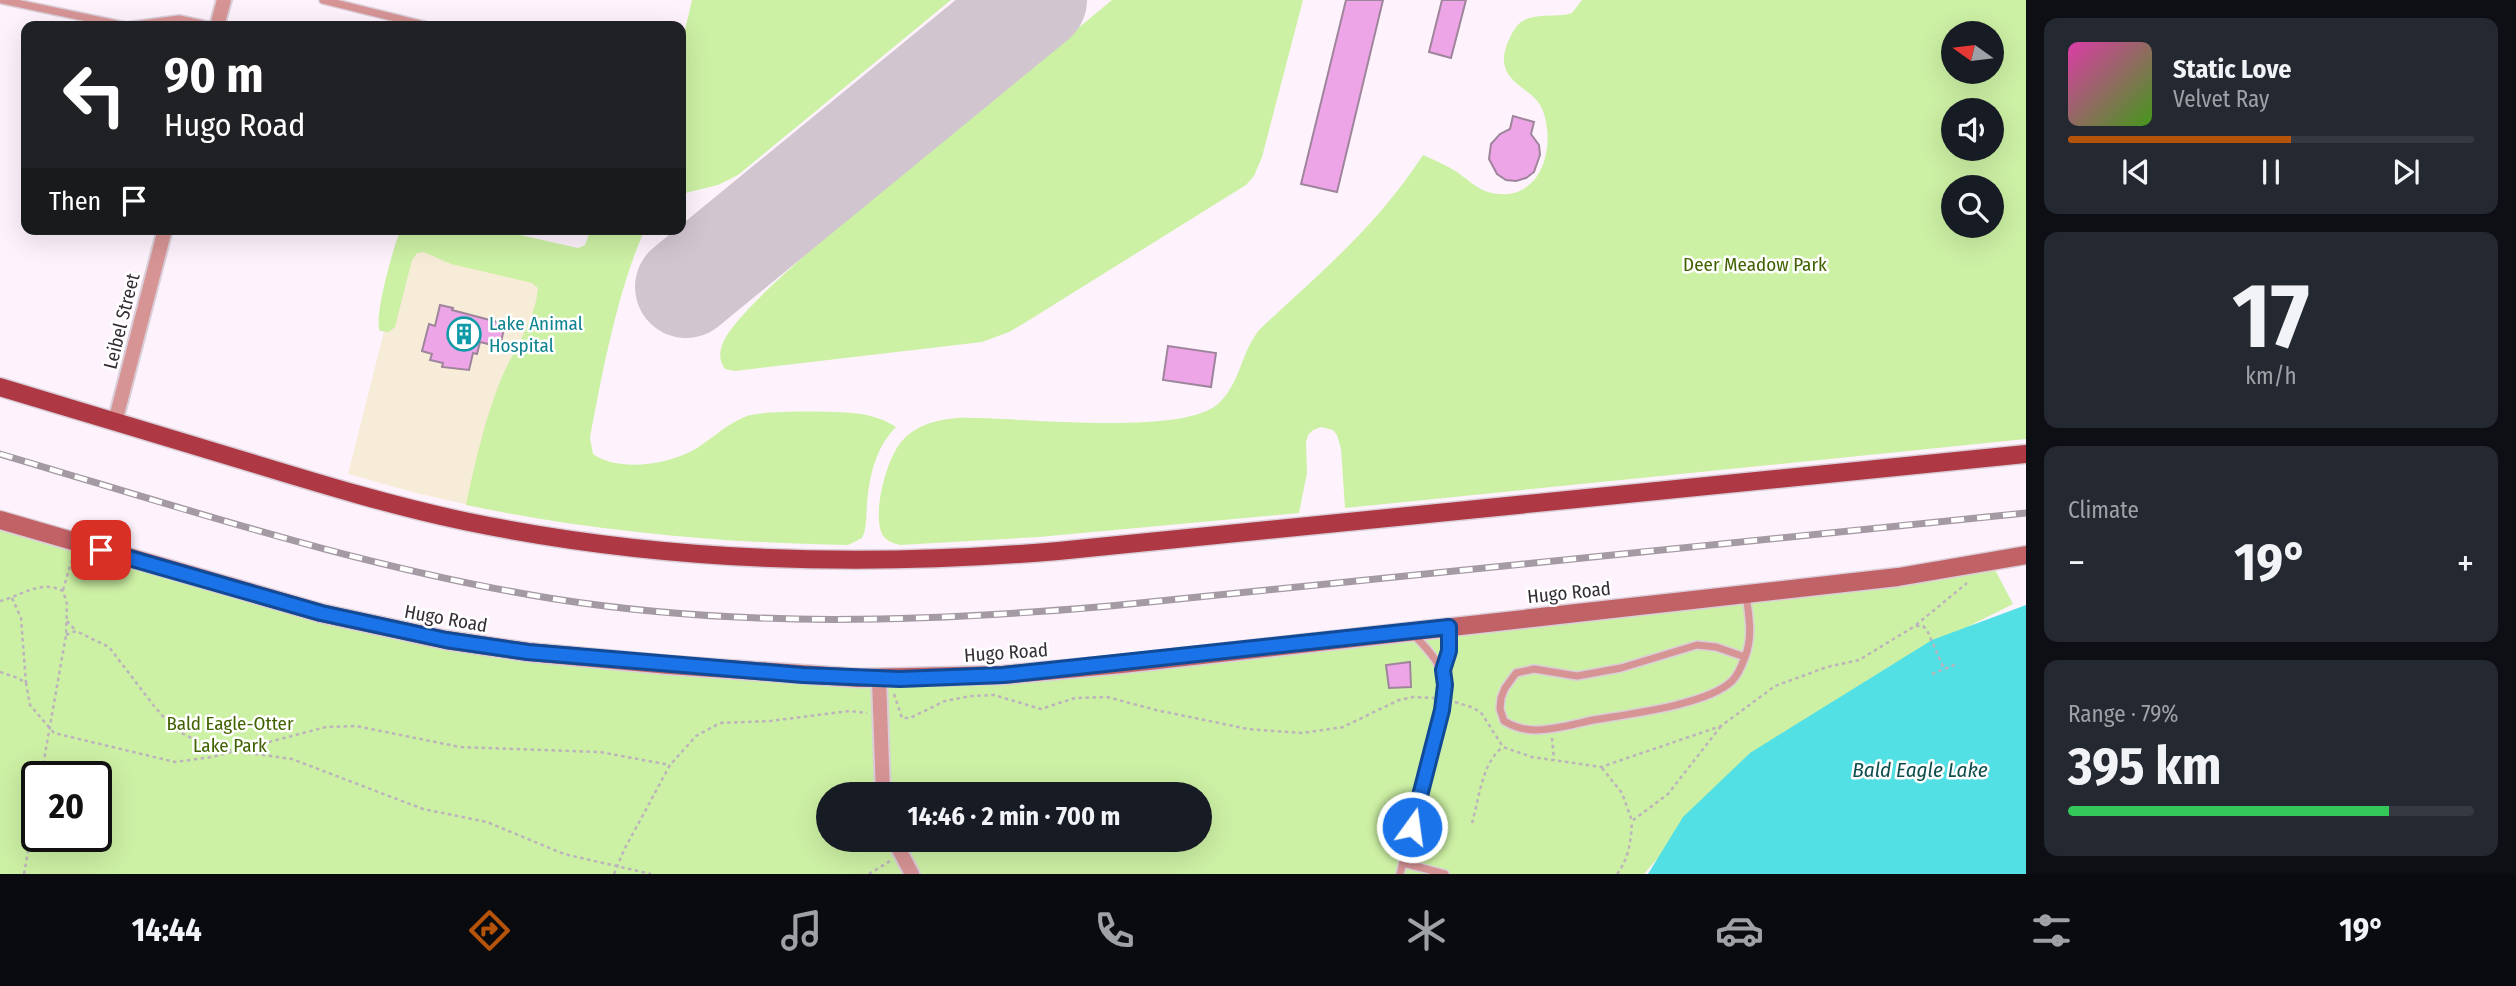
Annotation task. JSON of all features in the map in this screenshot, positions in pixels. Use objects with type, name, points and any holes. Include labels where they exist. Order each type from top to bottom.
[{"type":"main road","points":[[0,387],[373,499],[482,524],[652,550],[754,558],[846,561],[956,559],[1058,551],[2026,454]]},
{"type":"street","points":[[216,21],[224,0]]},
{"type":"street","name":"Leibel Street","points":[[115,422],[163,235]]},
{"type":"street","name":"Hugo Road","points":[[0,520],[321,613],[446,640],[528,652],[670,666],[879,679],[1003,675],[1410,632],[1898,577],[2026,555]]},
{"type":"street","points":[[879,679],[882,782]]},
{"type":"street","points":[[900,852],[912,874]]},
{"type":"lane","points":[[2,0],[102,21]]},
{"type":"lane","points":[[323,0],[408,21]]},
{"type":"lane","points":[[164,21],[189,21]]},
{"type":"lane","points":[[1745,657],[1716,647],[1697,645],[1621,668],[1577,676],[1534,669],[1516,673],[1505,688],[1500,709],[1504,721],[1515,727],[1551,729],[1648,711],[1708,695],[1732,681],[1741,668],[1745,657],[1749,645],[1751,626],[1746,594]]},
{"type":"lane","points":[[1400,874],[1444,699],[1443,670],[1449,651],[1449,627]]},
{"type":"lane","points":[[1410,632],[1430,651],[1443,670]]},
{"type":"lane","points":[[1403,863],[1445,874]]},
{"type":"path","points":[[44,761],[66,635],[67,604],[63,591],[77,542]]},
{"type":"path","points":[[1632,821],[1668,794],[1721,726],[1775,686],[1827,667],[1858,660],[1915,626],[1991,562]]},
{"type":"path","points":[[0,601],[36,588],[49,586],[63,591]]},
{"type":"path","points":[[12,597],[22,618],[30,705],[54,733],[175,762],[238,751],[326,727],[356,726],[460,747],[600,752],[670,765]]},
{"type":"path","points":[[66,620],[76,631],[110,648],[174,729],[205,745],[292,760],[424,809],[487,822],[564,854],[651,874]]},
{"type":"path","points":[[1915,626],[1923,626],[1944,669]]},
{"type":"path","points":[[66,635],[76,631]]},
{"type":"path","points":[[1932,674],[1957,664]]},
{"type":"path","points":[[0,672],[26,683]]},
{"type":"path","points":[[879,679],[892,690],[902,718]]},
{"type":"path","points":[[614,874],[670,765],[696,736],[720,723],[769,721],[849,711],[910,718],[945,701],[971,695],[994,695],[1041,709],[1074,698],[1107,697],[1235,726],[1302,733],[1343,727],[1399,699],[1413,697],[1444,699],[1474,708],[1482,714],[1503,747],[1532,757],[1601,767],[1721,726]]},
{"type":"path","points":[[1551,729],[1554,760]]},
{"type":"path","points":[[1472,823],[1489,765],[1494,753],[1503,747]]},
{"type":"path","points":[[1601,767],[1622,793],[1632,821],[1631,843],[1617,874]]},
{"type":"path","points":[[24,874],[28,852]]},
{"type":"path","points":[[869,874],[892,852]]},
{"type":"shaded area","points":[[408,235],[437,235],[625,276],[510,514],[420,494],[348,474]]},
{"type":"green space","points":[[692,0],[951,0],[738,175],[718,185],[686,193],[686,26]]},
{"type":"green space","points":[[1112,0],[1303,0],[1262,157],[1254,176],[1246,185],[1026,322],[982,342],[735,371],[725,369],[720,353],[723,343],[750,307],[778,280]]},
{"type":"green space","name":"Deer Meadow Park","points":[[1582,0],[2026,0],[2026,439],[1345,508],[1341,449],[1337,435],[1333,430],[1321,427],[1308,435],[1307,473],[1299,513],[1039,537],[900,545],[882,534],[879,513],[886,472],[902,441],[920,427],[956,418],[1135,423],[1199,414],[1219,403],[1232,386],[1260,329],[1367,226],[1423,155],[1453,169],[1488,192],[1506,194],[1520,191],[1532,183],[1545,157],[1547,126],[1540,104],[1508,74],[1504,62],[1505,52],[1513,31],[1528,18],[1572,13]]},
{"type":"green space","points":[[399,235],[520,235],[578,248],[585,245],[589,235],[642,235],[612,332],[590,438],[593,454],[604,460],[631,465],[660,462],[686,454],[734,422],[756,414],[821,412],[875,417],[896,427],[883,444],[875,463],[862,538],[848,545],[752,542],[656,534],[560,522],[466,505],[490,410],[501,379],[533,312],[538,288],[532,283],[451,264],[424,252],[417,253],[412,260],[395,327],[389,332],[380,331],[379,312]]},
{"type":"green space","name":"Bald Eagle-Otter Lake Park","points":[[0,526],[446,640],[900,679],[1991,562],[2013,604],[1892,665],[1748,755],[1644,874],[0,874]]},
{"type":"water","name":"Bald Eagle Lake","points":[[2026,605],[2026,874],[1648,874],[1683,817],[1750,753],[1932,640]]},
{"type":"building","points":[[1346,0],[1383,0],[1337,192],[1301,184]]},
{"type":"building","points":[[1442,0],[1466,0],[1451,58],[1429,52]]},
{"type":"building","points":[[1513,116],[1534,122],[1531,134],[1539,145],[1540,155],[1534,172],[1516,181],[1506,180],[1497,174],[1489,159],[1491,144],[1500,134],[1510,129]]},
{"type":"building","name":"Lake Animal Hospital","points":[[440,305],[505,324],[500,347],[480,342],[477,354],[473,353],[469,370],[442,367],[443,363],[430,360],[432,354],[422,351],[429,324],[435,326]]},
{"type":"building","points":[[1168,346],[1216,353],[1211,387],[1163,380]]},
{"type":"building","points":[[1410,662],[1411,687],[1389,688],[1386,665]]},
{"type":"runway","points":[[686,287],[1036,0]]},
{"type":"railway","points":[[0,454],[275,536],[414,571],[555,599],[694,615],[763,618],[971,616],[1110,606],[2026,513]]},
{"type":"place","name":"Lake Animal Hospital","points":[[464,334]]},
{"type":"route","points":[[101,550],[321,613],[446,640],[528,652],[670,666],[803,675],[900,679],[1003,675],[1449,627],[1449,651],[1443,670],[1445,685],[1442,710],[1412,827]]}]
